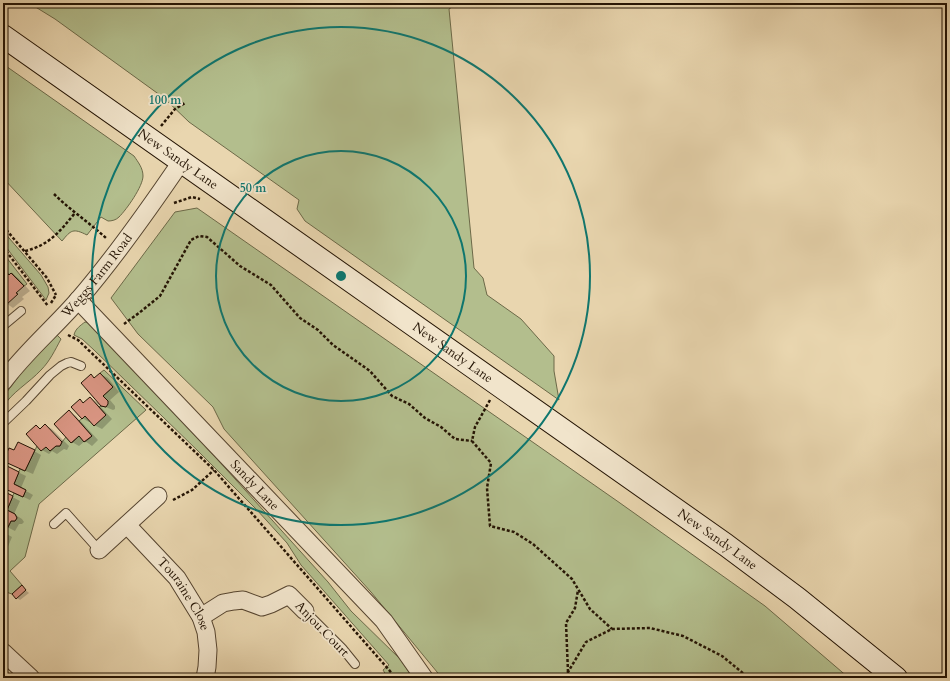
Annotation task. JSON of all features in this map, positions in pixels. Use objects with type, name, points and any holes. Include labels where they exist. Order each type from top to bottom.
[{"type":"street","name":"New Sandy Lane","points":[[3,36],[726,545],[797,598],[896,678]]},
{"type":"street","name":"Weggs Farm Road","points":[[3,382],[20,361],[57,324],[119,250],[181,162]]},
{"type":"street","name":"Sandy Lane","points":[[78,300],[384,620],[424,678]]},
{"type":"street","points":[[99,550],[158,496]]},
{"type":"street","name":"Touraine Close","points":[[127,525],[177,578],[201,617],[206,632],[208,650],[205,678]]},
{"type":"street","name":"Anjou Court","points":[[201,617],[223,603],[243,600],[262,607],[271,604],[289,594],[305,611]]},
{"type":"street","points":[[3,652],[31,678]]},
{"type":"lane","points":[[3,326],[21,311]]},
{"type":"lane","points":[[3,423],[50,375],[61,366],[71,362],[81,366]]},
{"type":"lane","points":[[54,524],[66,513],[99,550]]},
{"type":"lane","name":"Anjou Court","points":[[305,611],[342,648],[355,664]]},
{"type":"path","points":[[149,140],[175,109],[185,103]]},
{"type":"path","points":[[54,194],[94,226],[119,250]]},
{"type":"path","points":[[171,205],[176,202],[192,198],[199,198],[206,202]]},
{"type":"path","points":[[25,251],[40,247],[49,241],[76,213]]},
{"type":"path","points":[[3,226],[47,278],[56,295],[48,306],[46,312],[67,335],[78,340],[214,470],[396,678]]},
{"type":"path","points":[[124,324],[160,296],[191,240],[199,236],[206,237],[240,266],[271,285],[300,318],[318,330],[333,345],[370,371],[392,396],[409,404],[455,439],[472,440],[491,463],[487,488],[490,526],[514,532],[533,544],[572,579],[590,609],[612,628]]},
{"type":"path","points":[[3,247],[48,306]]},
{"type":"path","points":[[472,440],[475,427],[492,398]]},
{"type":"path","points":[[158,496],[172,501],[192,490],[214,470]]},
{"type":"path","points":[[567,678],[566,623],[575,608],[578,589]]},
{"type":"path","points":[[568,672],[586,642],[612,628],[650,628],[683,636],[722,656],[748,678]]},
{"type":"green space","points":[[29,3],[458,3],[449,9],[474,268],[483,278],[487,295],[521,319],[554,356],[554,371],[559,400],[305,221],[297,209],[299,200],[189,122],[164,98],[55,19]]},
{"type":"green space","points":[[3,64],[134,156],[142,170],[142,180],[134,197],[118,218],[108,221],[101,217],[87,235],[78,231],[73,231],[70,232],[62,241],[3,178]]},
{"type":"green space","points":[[197,208],[765,606],[849,678],[442,678],[371,592],[224,429],[213,407],[138,334],[111,298],[175,212]]},
{"type":"green space","points":[[3,231],[41,275],[48,287],[49,293],[46,300],[3,243]]},
{"type":"green space","points":[[3,253],[27,284],[24,286],[12,273],[9,275],[5,270],[3,271]]},
{"type":"green space","points":[[85,322],[91,323],[217,459],[328,582],[351,611],[400,659],[413,678],[388,678],[383,670],[389,665],[301,565],[287,543],[257,510],[94,350],[82,339],[74,335],[77,329]]},
{"type":"green space","points":[[57,335],[61,339],[44,367],[16,392],[3,407],[3,397],[24,369]]},
{"type":"green space","points":[[104,370],[146,410],[39,504],[25,557],[10,571],[22,585],[12,594],[6,592],[3,597],[3,538],[11,521],[15,521],[17,518],[15,514],[7,510],[14,493],[23,497],[26,490],[14,484],[20,469],[25,471],[37,446],[46,447],[50,451],[56,446],[60,446],[66,437],[72,443],[79,436],[85,442],[92,436],[79,421],[85,416],[106,415],[99,407],[106,407],[108,401],[103,396],[113,387],[100,373]]},
{"type":"building","points":[[4,270],[9,275],[11,273],[24,286],[6,305],[3,302]]},
{"type":"building","points":[[100,373],[113,387],[103,396],[108,401],[106,407],[101,406],[81,383],[91,374],[94,378]]},
{"type":"building","points":[[90,397],[106,415],[94,426],[85,416],[82,419],[71,407],[80,399],[83,403]]},
{"type":"building","points":[[69,410],[92,436],[84,442],[79,436],[71,443],[54,424]]},
{"type":"building","points":[[45,424],[62,442],[60,446],[56,446],[50,451],[46,447],[41,451],[26,434],[36,425],[40,429]]},
{"type":"building","points":[[18,442],[35,450],[25,471],[3,461],[9,448],[14,450]]},
{"type":"building","points":[[3,464],[19,472],[14,484],[26,490],[23,497],[3,488]]},
{"type":"building","points":[[3,491],[13,496],[7,510],[3,508]]},
{"type":"building","points":[[3,508],[15,514],[17,518],[15,521],[11,521],[8,527],[3,525]]},
{"type":"building","points":[[22,585],[26,590],[16,599],[12,594]]}]
